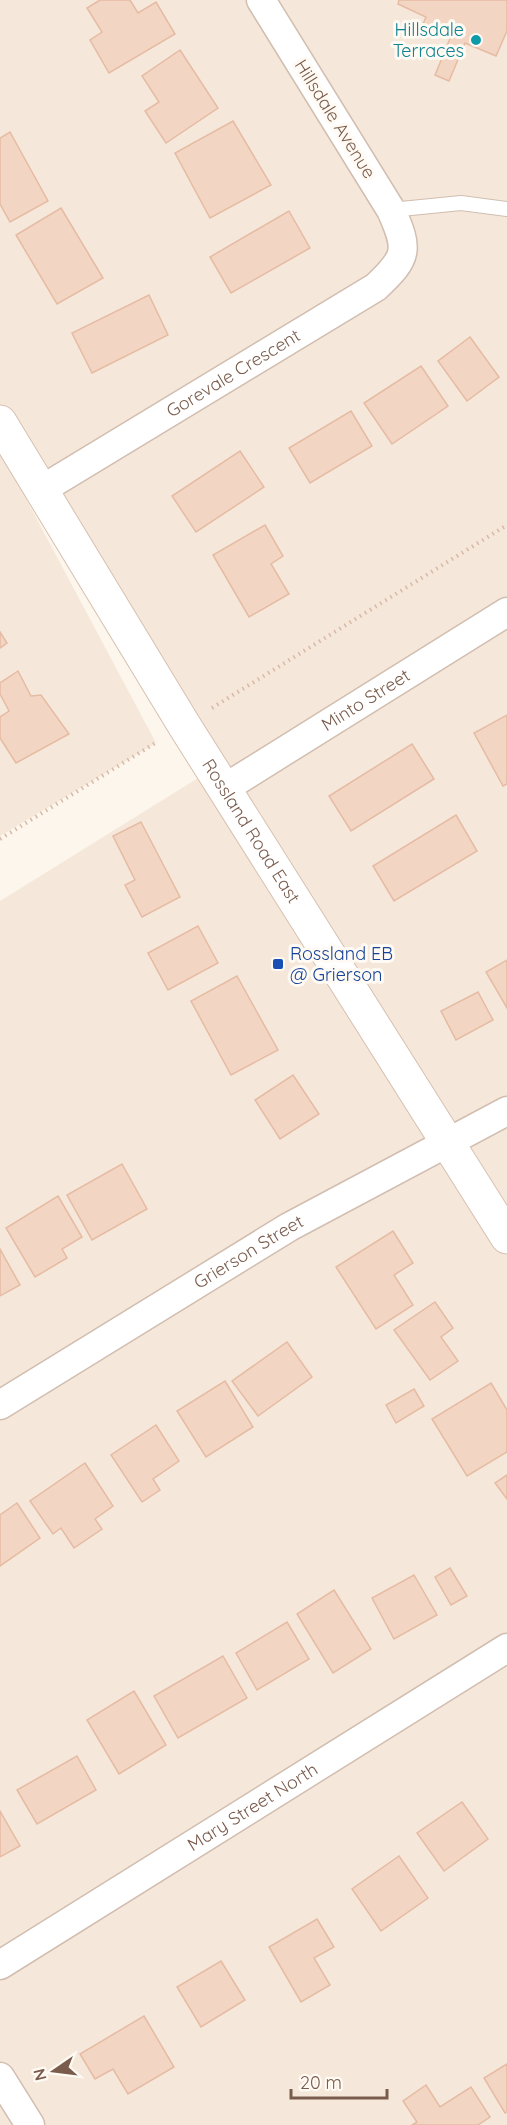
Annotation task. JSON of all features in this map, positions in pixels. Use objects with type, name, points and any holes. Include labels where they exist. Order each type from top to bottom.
[{"type":"main road","name":"Rossland Road East","points":[[0,422],[184,725],[507,1237]]},
{"type":"street","name":"Hillsdale Avenue","points":[[261,0],[392,210],[404,239]]},
{"type":"street","name":"Gorevale Crescent","points":[[41,490],[376,287],[400,265],[404,239]]},
{"type":"street","name":"Minto Street","points":[[225,788],[507,612]]},
{"type":"street","name":"Grierson Street","points":[[0,1405],[289,1227],[449,1144],[507,1111]]},
{"type":"street","name":"Mary Street North","points":[[0,1965],[507,1648]]},
{"type":"street","points":[[0,2077],[30,2125]]},
{"type":"lane","points":[[392,210],[461,203],[507,209]]},
{"type":"path","points":[[222,701],[507,525]]},
{"type":"path","points":[[0,839],[156,743]]},
{"type":"shaded area","points":[[0,0],[507,0],[507,1237],[0,422]]},
{"type":"shaded area","points":[[0,450],[156,743],[0,836]]},
{"type":"shaded area","points":[[211,770],[507,1250],[507,2125],[0,2125],[0,901]]},
{"type":"building","points":[[100,0],[130,0],[138,13],[156,2],[175,34],[109,73],[90,40],[102,32],[87,8]]},
{"type":"building","name":"Hillsdale Terraces","points":[[399,0],[507,0],[507,31],[496,56],[465,43],[449,81],[435,75],[451,36],[423,24],[426,17],[398,4]]},
{"type":"building","points":[[180,50],[218,108],[166,143],[145,111],[159,102],[142,76]]},
{"type":"building","points":[[233,121],[271,185],[210,218],[175,153]]},
{"type":"building","points":[[10,132],[48,201],[10,222],[0,204],[0,138]]},
{"type":"building","points":[[61,208],[103,278],[57,304],[16,235]]},
{"type":"building","points":[[289,211],[310,248],[231,293],[210,257]]},
{"type":"building","points":[[149,295],[168,335],[92,373],[72,333]]},
{"type":"building","points":[[470,337],[499,377],[467,401],[438,361]]},
{"type":"building","points":[[421,366],[448,406],[392,444],[364,403]]},
{"type":"building","points":[[351,411],[372,446],[310,483],[289,448]]},
{"type":"building","points":[[240,451],[264,487],[196,532],[172,496]]},
{"type":"building","points":[[265,525],[283,556],[271,564],[289,594],[249,617],[213,555]]},
{"type":"building","points":[[0,632],[7,643],[0,648]]},
{"type":"building","points":[[18,671],[31,696],[41,695],[69,734],[16,763],[0,738],[0,717],[9,711],[0,694],[0,683]]},
{"type":"building","points":[[507,715],[507,784],[503,786],[474,733]]},
{"type":"building","points":[[412,744],[434,779],[351,831],[329,796]]},
{"type":"building","points":[[456,815],[477,851],[394,901],[373,866]]},
{"type":"building","points":[[141,822],[180,897],[142,917],[125,885],[135,880],[113,836]]},
{"type":"building","points":[[198,926],[218,963],[168,990],[148,953]]},
{"type":"building","points":[[507,960],[507,1008],[486,972]]},
{"type":"building","points":[[237,976],[278,1050],[231,1075],[191,1001]]},
{"type":"building","points":[[478,992],[493,1020],[456,1040],[441,1011]]},
{"type":"building","points":[[293,1075],[319,1114],[280,1139],[255,1100]]},
{"type":"building","points":[[122,1164],[147,1209],[92,1240],[67,1195]]},
{"type":"building","points":[[58,1196],[82,1237],[62,1249],[67,1258],[35,1277],[6,1228]]},
{"type":"building","points":[[393,1231],[413,1263],[394,1275],[413,1305],[376,1329],[336,1267]]},
{"type":"building","points":[[0,1249],[20,1285],[0,1296]]},
{"type":"building","points":[[435,1302],[453,1328],[441,1337],[458,1361],[430,1380],[394,1330]]},
{"type":"building","points":[[287,1342],[312,1377],[258,1416],[232,1381]]},
{"type":"building","points":[[225,1381],[253,1427],[206,1457],[177,1411]]},
{"type":"building","points":[[491,1383],[507,1410],[507,1452],[467,1476],[432,1419]]},
{"type":"building","points":[[414,1389],[424,1406],[396,1423],[386,1405]]},
{"type":"building","points":[[156,1425],[179,1461],[153,1479],[160,1490],[142,1502],[111,1455]]},
{"type":"building","points":[[85,1463],[113,1506],[95,1519],[102,1529],[74,1548],[61,1528],[53,1534],[30,1501]]},
{"type":"building","points":[[507,1475],[507,1499],[495,1483]]},
{"type":"building","points":[[17,1503],[40,1538],[0,1566],[0,1515]]},
{"type":"building","points":[[450,1568],[467,1596],[451,1605],[435,1577]]},
{"type":"building","points":[[414,1575],[437,1615],[394,1639],[372,1598]]},
{"type":"building","points":[[334,1590],[371,1649],[333,1673],[297,1614]]},
{"type":"building","points":[[287,1622],[309,1659],[257,1690],[236,1653]]},
{"type":"building","points":[[223,1656],[247,1698],[178,1738],[154,1696]]},
{"type":"building","points":[[134,1691],[166,1745],[119,1774],[87,1720]]},
{"type":"building","points":[[77,1756],[96,1790],[37,1824],[17,1790]]},
{"type":"building","points":[[462,1802],[488,1839],[444,1871],[417,1833]]},
{"type":"building","points":[[0,1811],[20,1846],[0,1857]]},
{"type":"building","points":[[399,1856],[428,1898],[381,1931],[352,1889]]},
{"type":"building","points":[[317,1919],[334,1947],[314,1958],[330,1985],[301,2002],[269,1947]]},
{"type":"building","points":[[221,1961],[245,2000],[201,2027],[177,1987]]},
{"type":"building","points":[[144,2016],[174,2067],[128,2094],[113,2069],[95,2079],[80,2054]]},
{"type":"building","points":[[507,2064],[507,2112],[505,2113],[484,2078]]},
{"type":"building","points":[[426,2085],[440,2107],[471,2087],[490,2117],[478,2125],[412,2125],[417,2122],[403,2101]]},
{"type":"place","name":"Hillsdale Terraces","points":[[476,40]]},
{"type":"place","name":"Rossland EB @ Grierson","points":[[278,964]]}]
